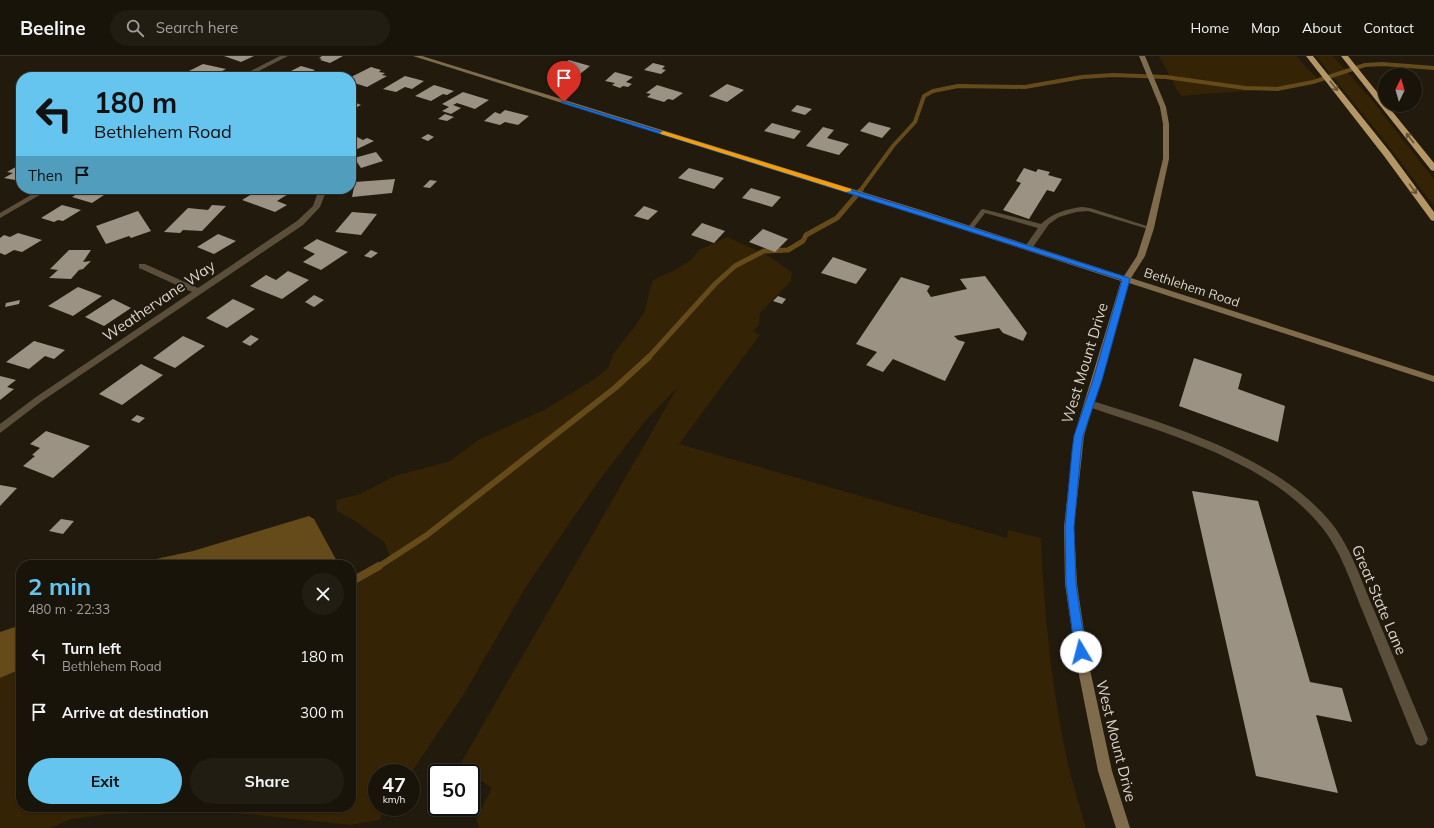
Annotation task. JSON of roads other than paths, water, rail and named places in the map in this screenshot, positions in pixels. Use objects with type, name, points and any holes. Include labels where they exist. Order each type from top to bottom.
[{"type":"highway","points":[[1309,56],[1387,154],[1434,218]]},
{"type":"highway","points":[[1344,56],[1434,168]]},
{"type":"main road","name":"Bethlehem Road","points":[[416,56],[970,229],[1434,379]]},
{"type":"main road","name":"West Mount Drive","points":[[1123,828],[1101,756],[1082,665],[1071,584],[1070,527],[1073,481],[1079,436],[1098,380],[1126,279],[1141,256],[1150,228],[1166,160],[1166,124],[1163,107],[1142,56]]},
{"type":"street","points":[[252,72],[285,56]]},
{"type":"street","points":[[0,216],[37,194]]},
{"type":"street","name":"Weathervane Way","points":[[0,428],[39,399],[300,224],[316,207],[321,194]]},
{"type":"street","points":[[142,266],[198,292]]},
{"type":"street","name":"Great State Lane","points":[[1089,404],[1188,438],[1260,471],[1296,495],[1323,521],[1344,551],[1421,739]]},
{"type":"lane","points":[[1028,248],[1042,227],[1067,211],[1079,209],[1088,209],[1150,228]]},
{"type":"lane","points":[[970,229],[983,211],[987,210],[1042,227]]},
{"type":"waterway","points":[[860,191],[893,146],[915,122],[924,96],[933,91],[958,86],[1025,87],[1082,77],[1113,75],[1166,77],[1245,88],[1277,89],[1313,82],[1365,65],[1382,64],[1434,68]]},
{"type":"waterway","points":[[648,357],[715,284],[735,266],[764,251],[788,250],[803,241],[806,235],[837,218],[861,190]]},
{"type":"waterway","points":[[378,567],[427,535],[615,388],[648,357]]},
{"type":"waterway","points":[[356,579],[379,566]]}]
